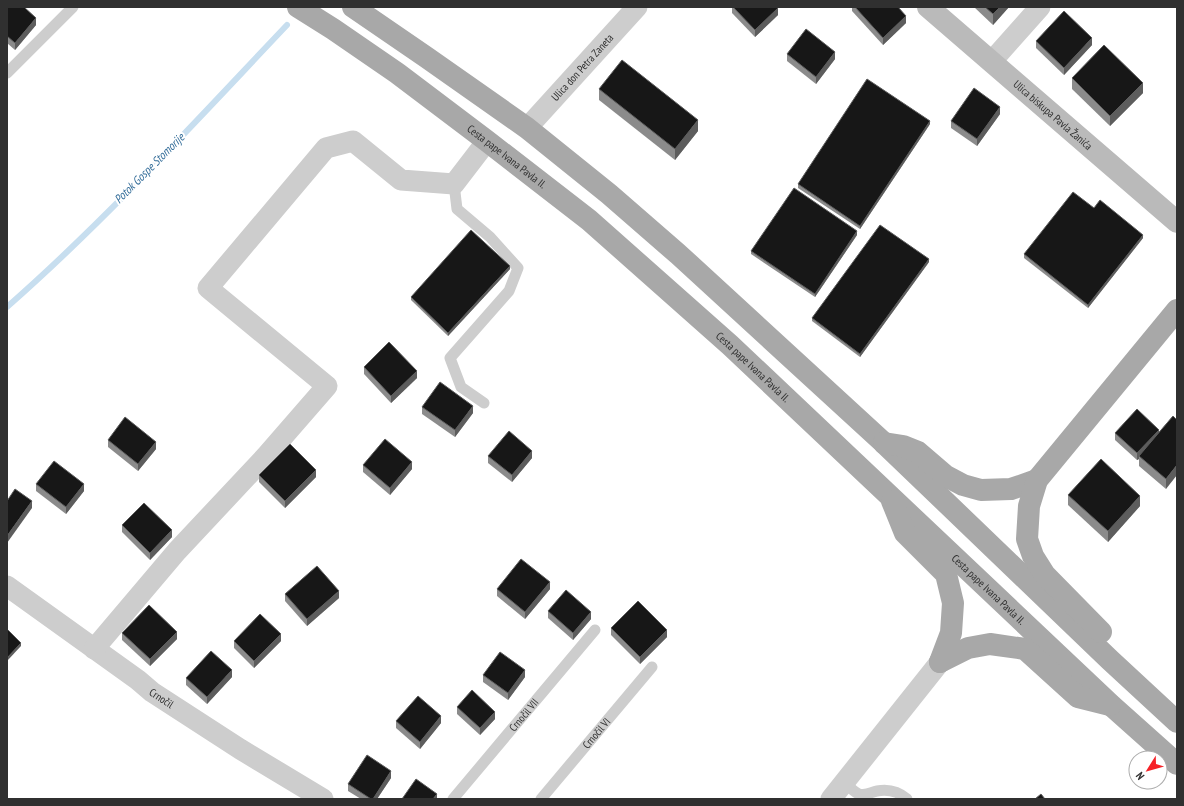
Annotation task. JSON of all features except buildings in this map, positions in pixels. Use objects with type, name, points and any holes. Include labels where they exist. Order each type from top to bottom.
[{"type":"main road","name":"Cesta pape Ivana Pavla II.","points":[[298,7],[397,73],[589,220],[730,345],[1112,706],[1177,764]]},
{"type":"main road","points":[[353,7],[527,128],[609,194],[678,254],[884,443],[1110,660],[1177,722]]},
{"type":"main road","points":[[1110,660],[1102,633],[1045,575],[1033,556],[1027,539],[1029,506],[1036,480],[1177,310]]},
{"type":"main road","points":[[884,443],[903,446],[918,452],[946,476],[963,485],[981,490],[1011,489],[1036,480]]},
{"type":"main road","points":[[891,496],[905,533],[946,574],[953,603],[951,633],[940,662]]},
{"type":"main road","points":[[940,662],[968,648],[990,644],[1024,649],[1078,697],[1112,706]]},
{"type":"street","name":"Ulica don Petra Zaneta","points":[[527,128],[637,7]]},
{"type":"street","name":"Ulica biskupa Pavla Žanića","points":[[928,7],[1177,222]]},
{"type":"street","points":[[992,61],[1040,7]]},
{"type":"street","points":[[94,649],[177,551],[267,455],[328,386],[208,288],[326,148],[353,141],[401,180],[454,184],[487,141]]},
{"type":"street","name":"Crnočil","points":[[7,586],[138,680],[152,692],[240,749],[323,799]]},
{"type":"street","points":[[831,799],[940,662]]},
{"type":"lane","points":[[7,73],[73,7]]},
{"type":"lane","points":[[454,184],[457,208],[490,237],[518,268],[509,291],[450,358],[461,387],[484,403]]},
{"type":"lane","name":"Crnočil VII","points":[[453,799],[595,630]]},
{"type":"lane","name":"Crnočil VI","points":[[541,799],[652,667]]},
{"type":"lane","points":[[844,783],[859,794],[867,795],[877,791],[889,791],[901,794],[907,799]]},
{"type":"waterway","name":"Potok Gospe Stomorije","points":[[7,307],[44,274],[115,205],[287,25]]}]
